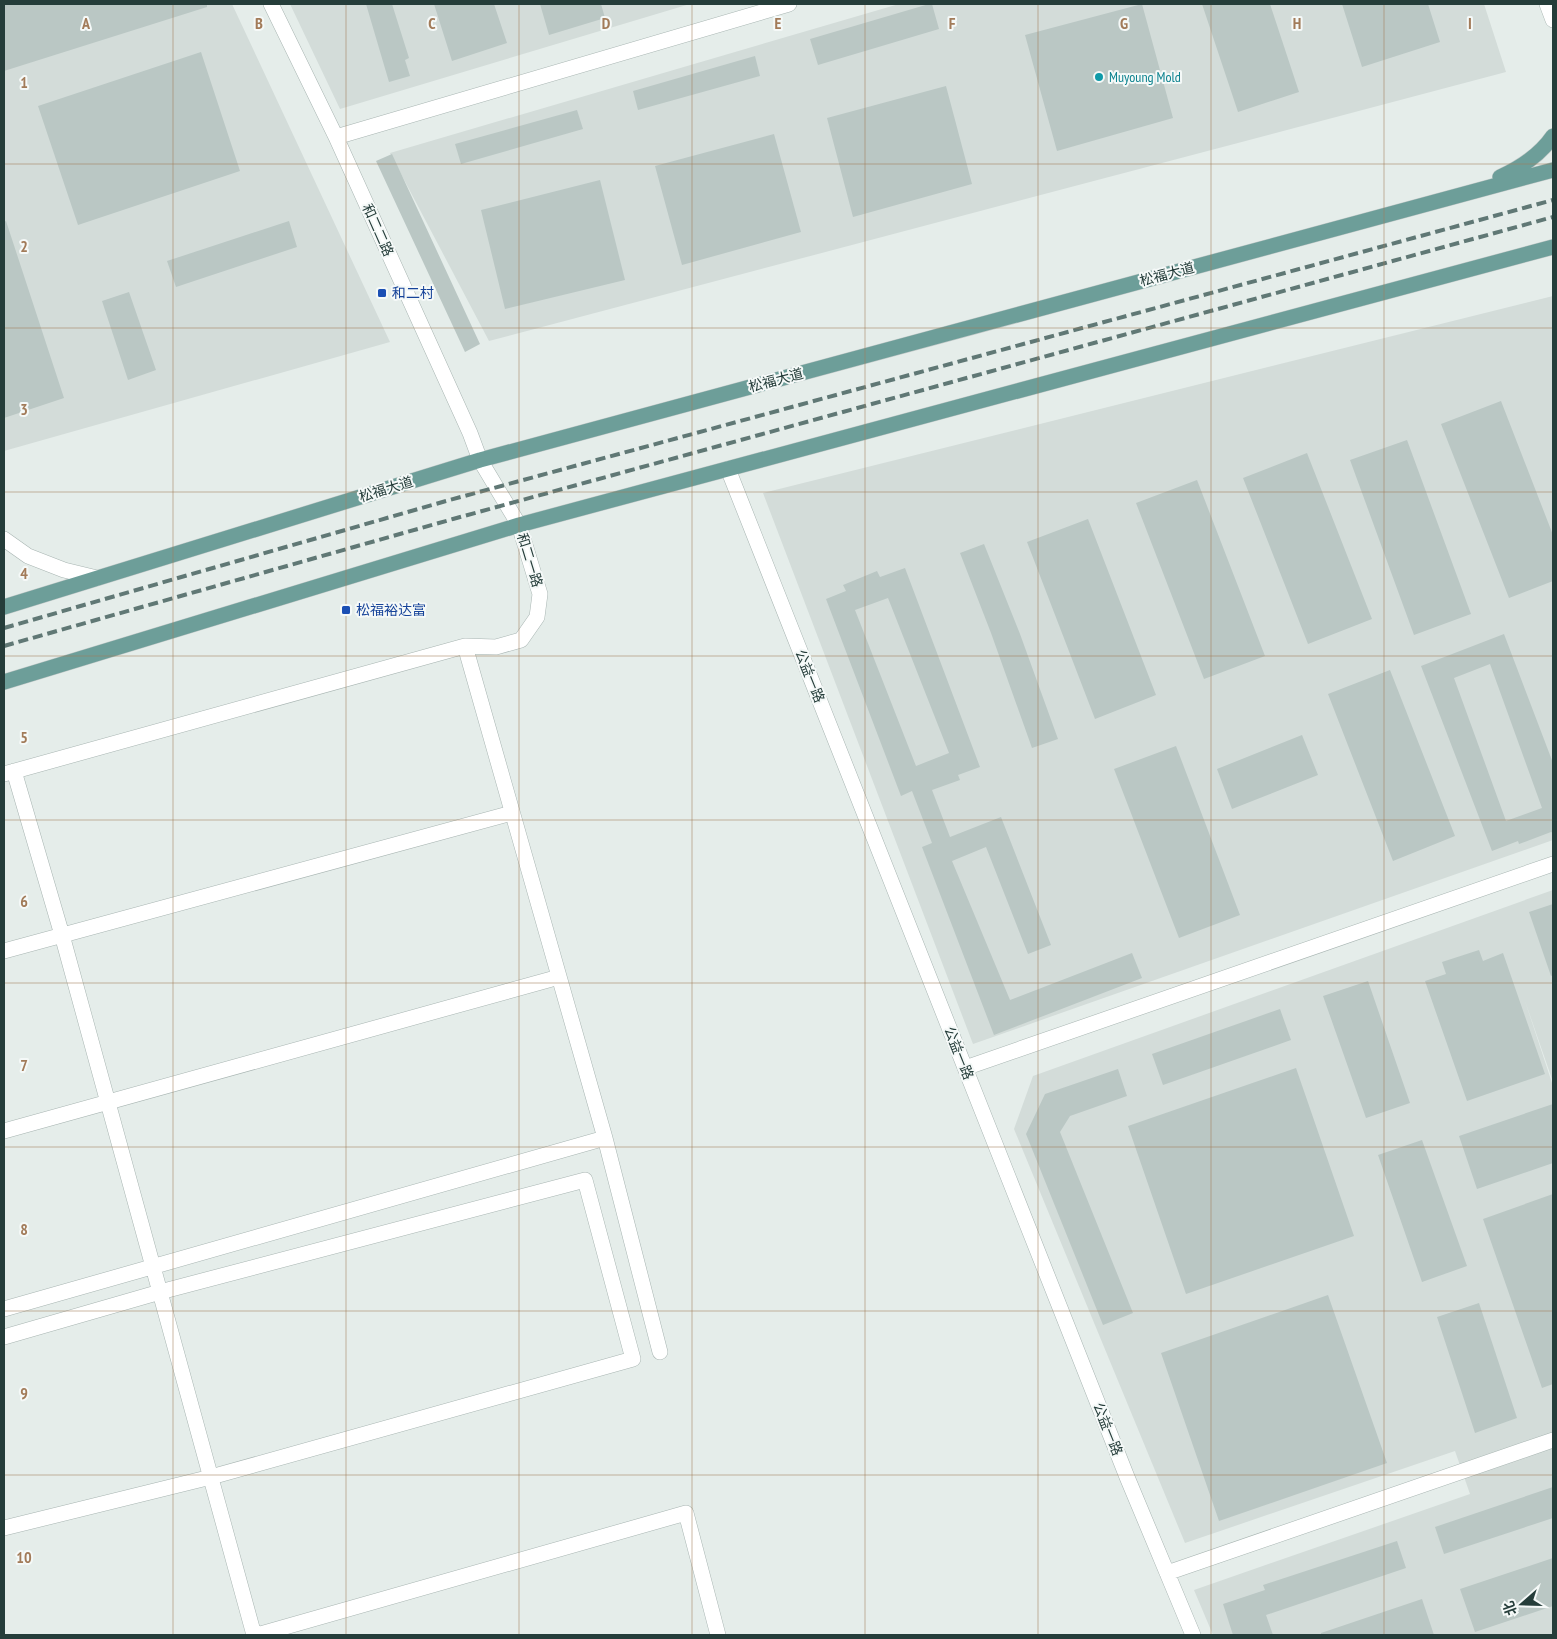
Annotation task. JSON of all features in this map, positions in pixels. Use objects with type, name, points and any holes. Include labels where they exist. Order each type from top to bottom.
[{"type":"main road","points":[[1464,194],[1520,168],[1542,150],[1553,136]]},
{"type":"main road","name":"松福大道","points":[[4,607],[480,460],[1553,170]]},
{"type":"main road","points":[[4,682],[519,525],[1553,247]]},
{"type":"main road","points":[[1500,262],[1553,254]]},
{"type":"street","name":"和二二路","points":[[271,4],[336,137],[466,424],[480,460]]},
{"type":"street","points":[[336,137],[789,4]]},
{"type":"street","points":[[1548,4],[1553,20]]},
{"type":"street","name":"和二一路","points":[[9,772],[465,646],[496,647],[521,640],[537,617],[540,594],[519,525],[480,460]]},
{"type":"street","name":"公益一路","points":[[728,469],[1127,1477],[1194,1635]]},
{"type":"street","points":[[4,539],[28,556],[64,570],[97,578]]},
{"type":"street","points":[[465,646],[605,1138],[660,1352]]},
{"type":"street","points":[[9,772],[62,935],[255,1635],[686,1513],[718,1635]]},
{"type":"street","points":[[4,951],[512,813]]},
{"type":"street","points":[[965,1068],[1553,864]]},
{"type":"street","points":[[4,1131],[559,977]]},
{"type":"street","points":[[4,1308],[605,1138]]},
{"type":"street","points":[[4,1337],[160,1292],[585,1180],[633,1359],[210,1477],[4,1528]]},
{"type":"street","points":[[1167,1573],[1553,1440]]},
{"type":"shaded area","points":[[4,4],[232,4],[390,342],[4,451]]},
{"type":"shaded area","points":[[290,4],[690,4],[340,109]]},
{"type":"shaded area","points":[[899,4],[1484,4],[1506,72],[489,341],[390,153]]},
{"type":"shaded area","points":[[1553,296],[1553,840],[973,1044],[763,493]]},
{"type":"shaded area","points":[[1553,890],[1553,1082],[1525,1001],[1553,1086],[1553,1635],[1213,1635],[1194,1590],[1470,1494],[1455,1451],[1185,1543],[1014,1129],[1033,1076]]},
{"type":"building","points":[[4,4],[207,4],[207,7],[4,71]]},
{"type":"building","points":[[366,4],[392,4],[409,58],[405,60],[410,76],[389,82]]},
{"type":"building","points":[[434,4],[494,4],[507,43],[452,61]]},
{"type":"building","points":[[540,4],[601,4],[605,18],[549,35]]},
{"type":"building","points":[[932,4],[939,29],[818,65],[810,39]]},
{"type":"building","name":"Muyoung Mold","points":[[1142,4],[1173,118],[1057,151],[1025,35]]},
{"type":"building","points":[[1202,4],[1270,4],[1299,92],[1238,112]]},
{"type":"building","points":[[1342,4],[1428,4],[1440,42],[1362,67]]},
{"type":"building","points":[[201,52],[240,171],[78,225],[38,106]]},
{"type":"building","points":[[755,56],[760,76],[638,110],[633,91]]},
{"type":"building","points":[[946,86],[972,184],[853,217],[827,118]]},
{"type":"building","points":[[577,110],[583,129],[461,164],[455,144]]},
{"type":"building","points":[[774,134],[801,232],[682,265],[655,166]]},
{"type":"building","points":[[392,154],[480,344],[465,352],[376,161]]},
{"type":"building","points":[[600,180],[625,280],[505,309],[481,210]]},
{"type":"building","points":[[6,221],[64,398],[4,418],[4,222]]},
{"type":"building","points":[[289,221],[297,247],[176,287],[167,261]]},
{"type":"building","points":[[129,292],[156,370],[128,380],[102,301]]},
{"type":"building","points":[[1501,401],[1553,535],[1553,581],[1509,598],[1441,424]]},
{"type":"building","points":[[1407,440],[1471,614],[1414,635],[1350,460]]},
{"type":"building","points":[[1307,453],[1372,619],[1308,644],[1243,478]]},
{"type":"building","points":[[1197,480],[1265,656],[1204,679],[1136,503]]},
{"type":"building","points":[[1088,519],[1156,695],[1095,719],[1027,542]]},
{"type":"building","points":[[984,544],[1020,634],[1058,739],[1032,748],[960,553]]},
{"type":"building","points":[[905,568],[980,767],[958,775],[960,780],[932,790],[950,837],[1001,817],[1051,945],[1028,954],[986,847],[952,861],[1010,1000],[1132,953],[1142,978],[994,1035],[922,847],[932,843],[912,791],[901,796],[826,599],[846,591],[843,585],[877,571],[880,577]],"holes":[[[888,598],[949,753],[916,766],[855,610]]]},
{"type":"building","points":[[1504,634],[1553,763],[1553,833],[1551,832],[1519,844],[1518,841],[1492,851],[1421,666]],"holes":[[[1490,664],[1542,808],[1506,821],[1454,678]]]},
{"type":"building","points":[[1390,670],[1455,836],[1393,861],[1328,694]]},
{"type":"building","points":[[1302,735],[1318,775],[1232,809],[1217,769]]},
{"type":"building","points":[[1176,746],[1240,915],[1179,938],[1114,769]]},
{"type":"building","points":[[1553,904],[1553,975],[1551,976],[1529,912]]},
{"type":"building","points":[[1479,950],[1483,961],[1503,953],[1545,1074],[1467,1101],[1425,981],[1446,974],[1442,962]]},
{"type":"building","points":[[1368,981],[1410,1103],[1366,1118],[1323,996]]},
{"type":"building","points":[[1280,1009],[1291,1040],[1163,1085],[1152,1054]]},
{"type":"building","points":[[1296,1068],[1354,1236],[1186,1294],[1128,1126]]},
{"type":"building","points":[[1118,1069],[1127,1096],[1070,1116],[1060,1132],[1133,1313],[1103,1325],[1026,1134],[1045,1094]]},
{"type":"building","points":[[1553,1104],[1553,1163],[1477,1189],[1459,1136]]},
{"type":"building","points":[[1422,1140],[1467,1266],[1422,1282],[1378,1155]]},
{"type":"building","points":[[1553,1194],[1553,1384],[1542,1388],[1483,1219]]},
{"type":"building","points":[[1328,1295],[1387,1463],[1219,1521],[1161,1353]]},
{"type":"building","points":[[1479,1303],[1517,1418],[1475,1433],[1437,1317]]},
{"type":"building","points":[[1553,1487],[1553,1518],[1444,1554],[1435,1527]]},
{"type":"building","points":[[1397,1541],[1406,1568],[1266,1615],[1273,1635],[1233,1635],[1223,1604],[1265,1590],[1263,1585]]},
{"type":"building","points":[[1553,1558],[1553,1606],[1475,1632],[1460,1589]]},
{"type":"building","points":[[1422,1599],[1434,1635],[1321,1635],[1321,1633]]},
{"type":"railway","points":[[4,628],[446,501],[1553,200]]},
{"type":"railway","points":[[4,646],[453,519],[1553,217]]},
{"type":"place","name":"Muyoung Mold","points":[[1099,77]]},
{"type":"place","name":"和二村","points":[[382,293]]},
{"type":"place","name":"松福裕达富","points":[[346,610]]}]
